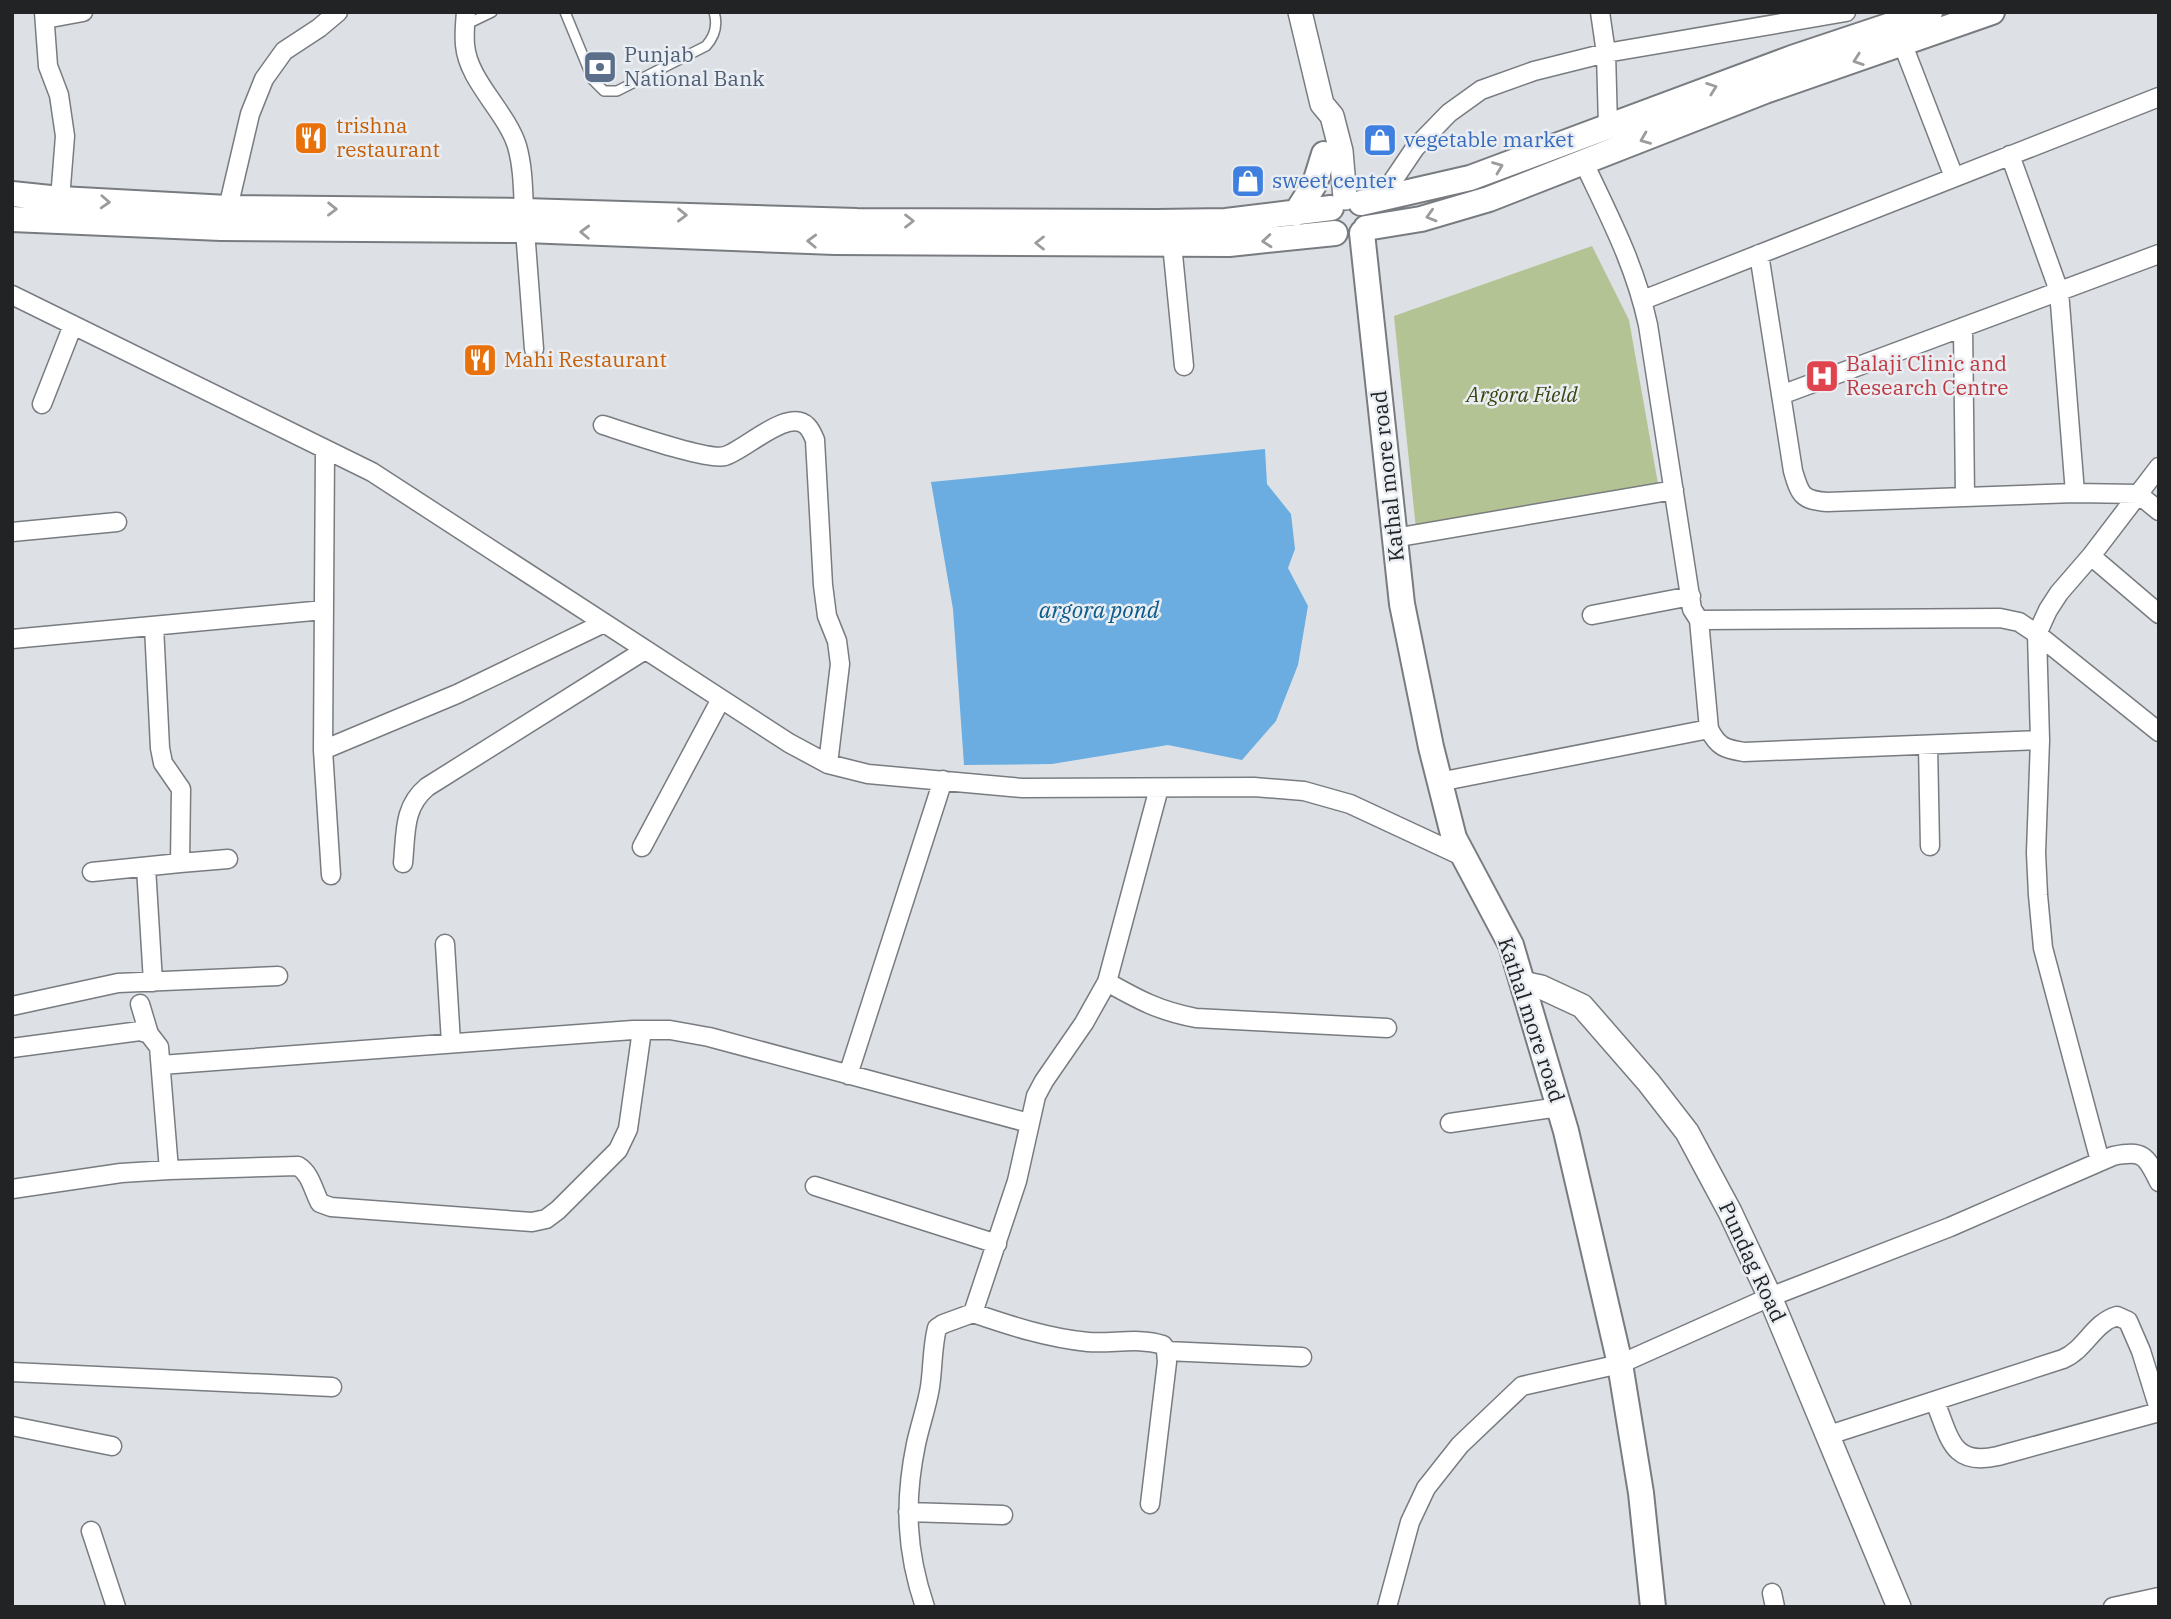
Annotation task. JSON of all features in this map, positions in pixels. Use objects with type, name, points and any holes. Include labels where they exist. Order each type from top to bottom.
[{"type":"main road","points":[[12,219],[221,228],[524,220],[1212,221],[1296,213],[1343,203],[1392,197],[1470,178],[1792,58],[1930,12]]},
{"type":"main road","points":[[1343,203],[1328,217],[1330,225],[1335,233],[1353,238],[1364,230],[1421,219],[1489,199],[1765,91],[1992,12]]},
{"type":"main road","points":[[1296,213],[1315,183],[1324,154]]},
{"type":"main road","points":[[12,194],[228,208],[524,220],[835,242],[1229,244],[1335,233]]},
{"type":"main road","points":[[1343,203],[1367,210],[1369,219],[1364,230]]},
{"type":"main road","name":"Kathal more road","points":[[1364,230],[1402,604],[1454,838],[1511,945],[1559,1107],[1620,1364],[1641,1493],[1653,1607]]},
{"type":"street","points":[[60,199],[65,136],[59,95],[48,66],[45,16],[83,12]]},
{"type":"street","points":[[228,208],[250,114],[264,79],[284,51],[338,12]]},
{"type":"street","points":[[1300,12],[1322,103],[1319,120],[1324,154],[1343,203]]},
{"type":"street","points":[[1600,12],[1606,53],[1608,126]]},
{"type":"street","points":[[1392,197],[1392,182],[1415,148],[1450,113],[1481,90],[1534,71],[1606,53],[1846,12]]},
{"type":"street","points":[[466,19],[465,47],[475,74],[507,124],[517,146],[522,172],[534,349]]},
{"type":"street","points":[[1902,45],[1954,177]]},
{"type":"street","points":[[1643,300],[2159,97]]},
{"type":"street","points":[[1322,103],[1332,116],[1340,151],[1343,203]]},
{"type":"street","points":[[2010,155],[2059,291],[2075,494]]},
{"type":"street","points":[[1584,163],[1635,274],[1643,300],[1692,609],[1699,620],[1709,729],[1715,740],[1727,749],[1744,752],[2040,740]]},
{"type":"street","points":[[1172,244],[1184,366]]},
{"type":"street","points":[[1759,254],[1793,471],[1799,492],[1811,500],[1827,502],[2075,494],[2138,495],[2159,511]]},
{"type":"street","points":[[1781,395],[2159,254]]},
{"type":"street","points":[[12,295],[372,472],[789,743],[828,764],[868,774],[1023,788],[1254,787],[1304,791],[1350,804],[1464,857]]},
{"type":"street","points":[[42,404],[73,325]]},
{"type":"street","points":[[1963,327],[1965,497]]},
{"type":"street","points":[[603,425],[698,454],[722,457],[776,426],[793,420],[806,424],[815,440],[822,585],[827,616],[837,641],[840,664],[828,764]]},
{"type":"street","points":[[324,450],[323,750],[331,875]]},
{"type":"street","points":[[2100,1161],[2043,948],[2036,853],[2040,740],[2037,634],[2059,593],[2159,467]]},
{"type":"street","points":[[1394,538],[1674,490]]},
{"type":"street","points":[[12,532],[117,522]]},
{"type":"street","points":[[2091,556],[2159,614]]},
{"type":"street","points":[[1592,615],[1690,596]]},
{"type":"street","points":[[12,639],[324,610]]},
{"type":"street","points":[[1699,620],[2000,618],[2019,622],[2159,732]]},
{"type":"street","points":[[323,750],[457,694],[604,623]]},
{"type":"street","points":[[154,626],[160,748],[163,762],[181,789],[180,863]]},
{"type":"street","points":[[402,863],[408,813],[415,797],[645,650]]},
{"type":"street","points":[[642,847],[722,699]]},
{"type":"street","points":[[1440,782],[1709,729]]},
{"type":"street","points":[[1928,745],[1930,846]]},
{"type":"street","points":[[848,1075],[943,780]]},
{"type":"street","points":[[973,1313],[1017,1181],[1036,1096],[1084,1023],[1107,982],[1159,788]]},
{"type":"street","points":[[92,872],[228,859]]},
{"type":"street","points":[[146,867],[153,982]]},
{"type":"street","points":[[445,944],[451,1043]]},
{"type":"street","points":[[12,1006],[118,984],[278,976]]},
{"type":"street","points":[[1107,982],[1136,999],[1169,1013],[1196,1018],[1387,1028]]},
{"type":"street","name":"Pundag Road","points":[[1522,983],[1541,987],[1582,1006],[1649,1083],[1687,1132],[1730,1212],[1770,1297],[1899,1607]]},
{"type":"street","points":[[140,1004],[149,1034],[159,1047],[169,1170]]},
{"type":"street","points":[[12,1189],[96,1176],[169,1170],[298,1166],[309,1177],[320,1203],[331,1207],[532,1222],[546,1219],[618,1150],[628,1129],[642,1030]]},
{"type":"street","points":[[161,1065],[670,1030],[709,1037],[1029,1124]]},
{"type":"street","points":[[12,1048],[140,1031],[149,1034]]},
{"type":"street","points":[[1450,1123],[1559,1107]]},
{"type":"street","points":[[1387,1607],[1410,1522],[1426,1488],[1460,1445],[1522,1386],[1620,1364],[1770,1297],[1950,1227],[2113,1156],[2136,1153],[2149,1161],[2159,1182]]},
{"type":"street","points":[[815,1186],[997,1244]]},
{"type":"street","points":[[925,1607],[915,1578],[908,1539],[908,1512],[911,1469],[930,1386],[932,1352],[937,1328],[943,1324],[973,1313],[1054,1337],[1091,1342],[1151,1341],[1163,1345],[1167,1362],[1150,1504]]},
{"type":"street","points":[[1829,1435],[2071,1356],[2101,1323],[2117,1316],[2128,1321],[2158,1402],[1998,1456],[1978,1459],[1958,1452],[1935,1402]]},
{"type":"street","points":[[1166,1351],[1302,1357]]},
{"type":"street","points":[[12,1372],[332,1387]]},
{"type":"street","points":[[12,1426],[112,1446]]},
{"type":"street","points":[[908,1512],[1003,1514]]},
{"type":"street","points":[[91,1531],[116,1607]]},
{"type":"street","points":[[2113,1607],[2159,1597]]},
{"type":"lane","points":[[466,19],[492,12]]},
{"type":"lane","points":[[565,12],[593,80],[604,91],[617,91],[706,46],[715,36],[714,12]]},
{"type":"green space","name":"Argora Field","points":[[1592,246],[1629,320],[1660,495],[1416,529],[1394,316]]},
{"type":"water","name":"argora pond","points":[[1265,449],[1267,484],[1291,514],[1295,549],[1288,568],[1308,606],[1298,665],[1276,721],[1242,760],[1168,745],[1052,764],[964,765],[953,609],[931,482]]},
{"type":"place","name":"Punjab National Bank","points":[[600,67]]},
{"type":"place","name":"trishna restaurant","points":[[311,138]]},
{"type":"place","name":"vegetable market","points":[[1380,140]]},
{"type":"place","name":"sweet center","points":[[1248,181]]},
{"type":"place","name":"Mahi Restaurant","points":[[480,360]]},
{"type":"place","name":"Balaji Clinic and Research Centre","points":[[1822,376]]}]
